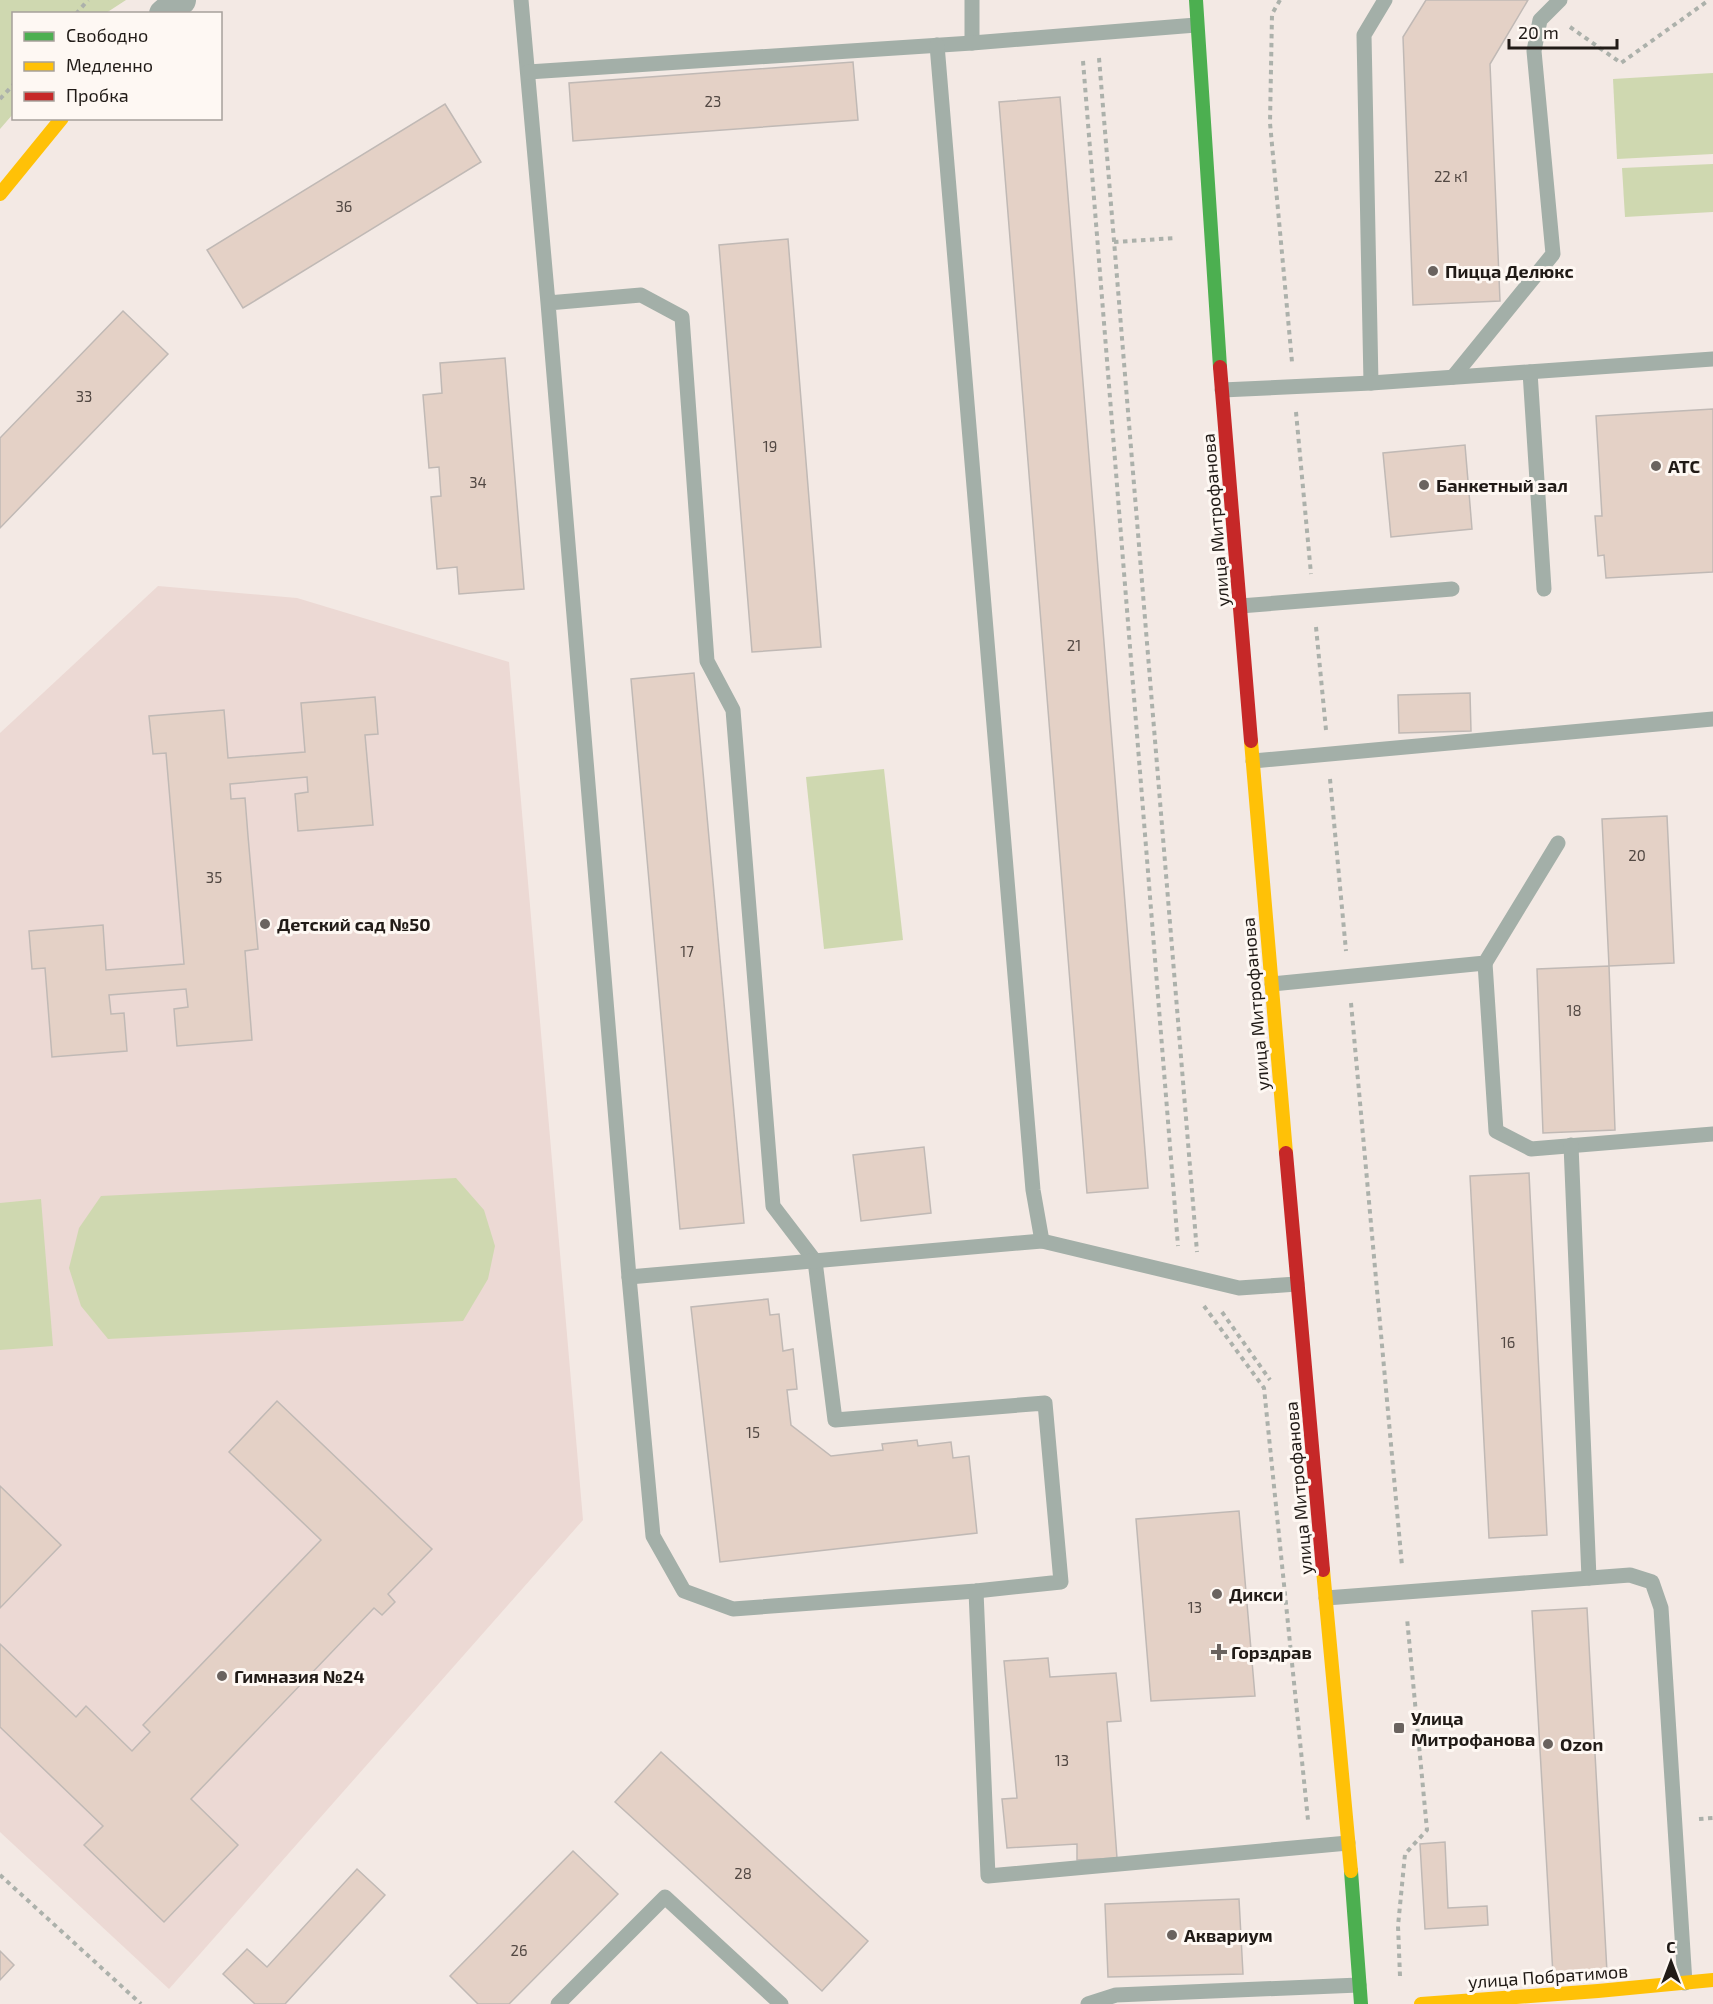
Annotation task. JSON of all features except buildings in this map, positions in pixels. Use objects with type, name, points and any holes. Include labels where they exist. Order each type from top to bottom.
[{"type":"main road","name":"улица Митрофанова","points":[[1196,0],[1209,236],[1297,1284],[1361,2004]]},
{"type":"main road","points":[[0,194],[60,120]]},
{"type":"main road","name":"улица Побратимов","points":[[1421,2004],[1599,1998],[1713,1980]]},
{"type":"street","points":[[166,12],[181,0]]},
{"type":"lane","points":[[520,0],[653,1536],[684,1591],[734,1609],[976,1591],[1061,1582],[1045,1403],[835,1420],[815,1261],[773,1206],[733,710],[707,661],[682,317],[641,295],[548,303]]},
{"type":"lane","points":[[972,0],[972,43]]},
{"type":"lane","points":[[1371,383],[1364,35],[1385,0]]},
{"type":"lane","points":[[1453,377],[1553,254],[1534,51],[1540,20],[1560,0]]},
{"type":"lane","points":[[528,72],[972,43],[1196,25]]},
{"type":"lane","points":[[937,45],[1032,1178],[1042,1241]]},
{"type":"lane","points":[[1222,390],[1371,383],[1713,359]]},
{"type":"lane","points":[[1530,372],[1544,589]]},
{"type":"lane","points":[[1240,606],[1452,589]]},
{"type":"lane","points":[[1253,761],[1713,719]]},
{"type":"lane","points":[[1558,843],[1485,963],[1496,1131],[1531,1149],[1713,1134]]},
{"type":"lane","points":[[1272,984],[1485,963]]},
{"type":"lane","points":[[1571,1145],[1589,1578]]},
{"type":"lane","points":[[629,1277],[1042,1241],[1239,1288],[1297,1284]]},
{"type":"lane","points":[[1326,1598],[1630,1575],[1652,1582],[1661,1608],[1685,1983]]},
{"type":"lane","points":[[976,1591],[988,1876],[1348,1843]]},
{"type":"lane","points":[[558,2004],[665,1897],[781,2004]]},
{"type":"lane","points":[[1088,2004],[1116,1995],[1359,1985]]},
{"type":"path","points":[[78,12],[88,0]]},
{"type":"path","points":[[1548,11],[1621,63],[1709,0]]},
{"type":"path","points":[[1097,33],[1199,1278]]},
{"type":"path","points":[[1081,34],[1180,1274],[1264,1388],[1310,1846]]},
{"type":"path","points":[[0,99],[12,86]]},
{"type":"path","points":[[0,1875],[141,2004]]},
{"type":"path","points":[[1398,1926],[1401,1982]]},
{"type":"shaded area","points":[[158,586],[297,598],[509,662],[583,1520],[169,1989],[0,1832],[0,733]]},
{"type":"green space","points":[[0,0],[126,0],[108,12],[12,12],[12,115],[0,129]]},
{"type":"green space","points":[[1713,73],[1713,154],[1617,159],[1613,79]]},
{"type":"green space","points":[[1713,164],[1713,212],[1625,217],[1622,168]]},
{"type":"green space","points":[[884,769],[903,940],[824,949],[806,777]]},
{"type":"green space","points":[[456,1178],[484,1210],[495,1246],[488,1279],[463,1321],[108,1339],[81,1306],[69,1268],[79,1228],[101,1196]]},
{"type":"green space","points":[[41,1199],[53,1346],[0,1350],[0,1203]]},
{"type":"traffic: fast","points":[[1196,0],[1220,367]]},
{"type":"traffic: fast","points":[[1351,1871],[1361,2004]]},
{"type":"traffic: slow","points":[[0,194],[60,120]]},
{"type":"traffic: slow","points":[[1251,741],[1286,1153]]},
{"type":"traffic: slow","points":[[1323,1570],[1351,1871]]},
{"type":"traffic: slow","points":[[1421,2004],[1713,1980]]},
{"type":"traffic: jam","points":[[1220,367],[1251,741]]},
{"type":"traffic: jam","points":[[1286,1153],[1323,1570]]},
{"type":"place","name":"Пицца Делюкс","points":[[1433,271]]},
{"type":"place","name":"АТС","points":[[1656,466]]},
{"type":"place","name":"Банкетный зал","points":[[1424,485]]},
{"type":"place","name":"Детский сад №50","points":[[265,924]]},
{"type":"place","name":"Дикси","points":[[1217,1594]]},
{"type":"place","name":"Горздрав","points":[[1219,1652]]},
{"type":"place","name":"Гимназия №24","points":[[222,1676]]},
{"type":"place","name":"Улица Митрофанова","points":[[1399,1728]]},
{"type":"place","name":"Ozon","points":[[1548,1744]]},
{"type":"place","name":"Аквариум","points":[[1172,1935]]}]
